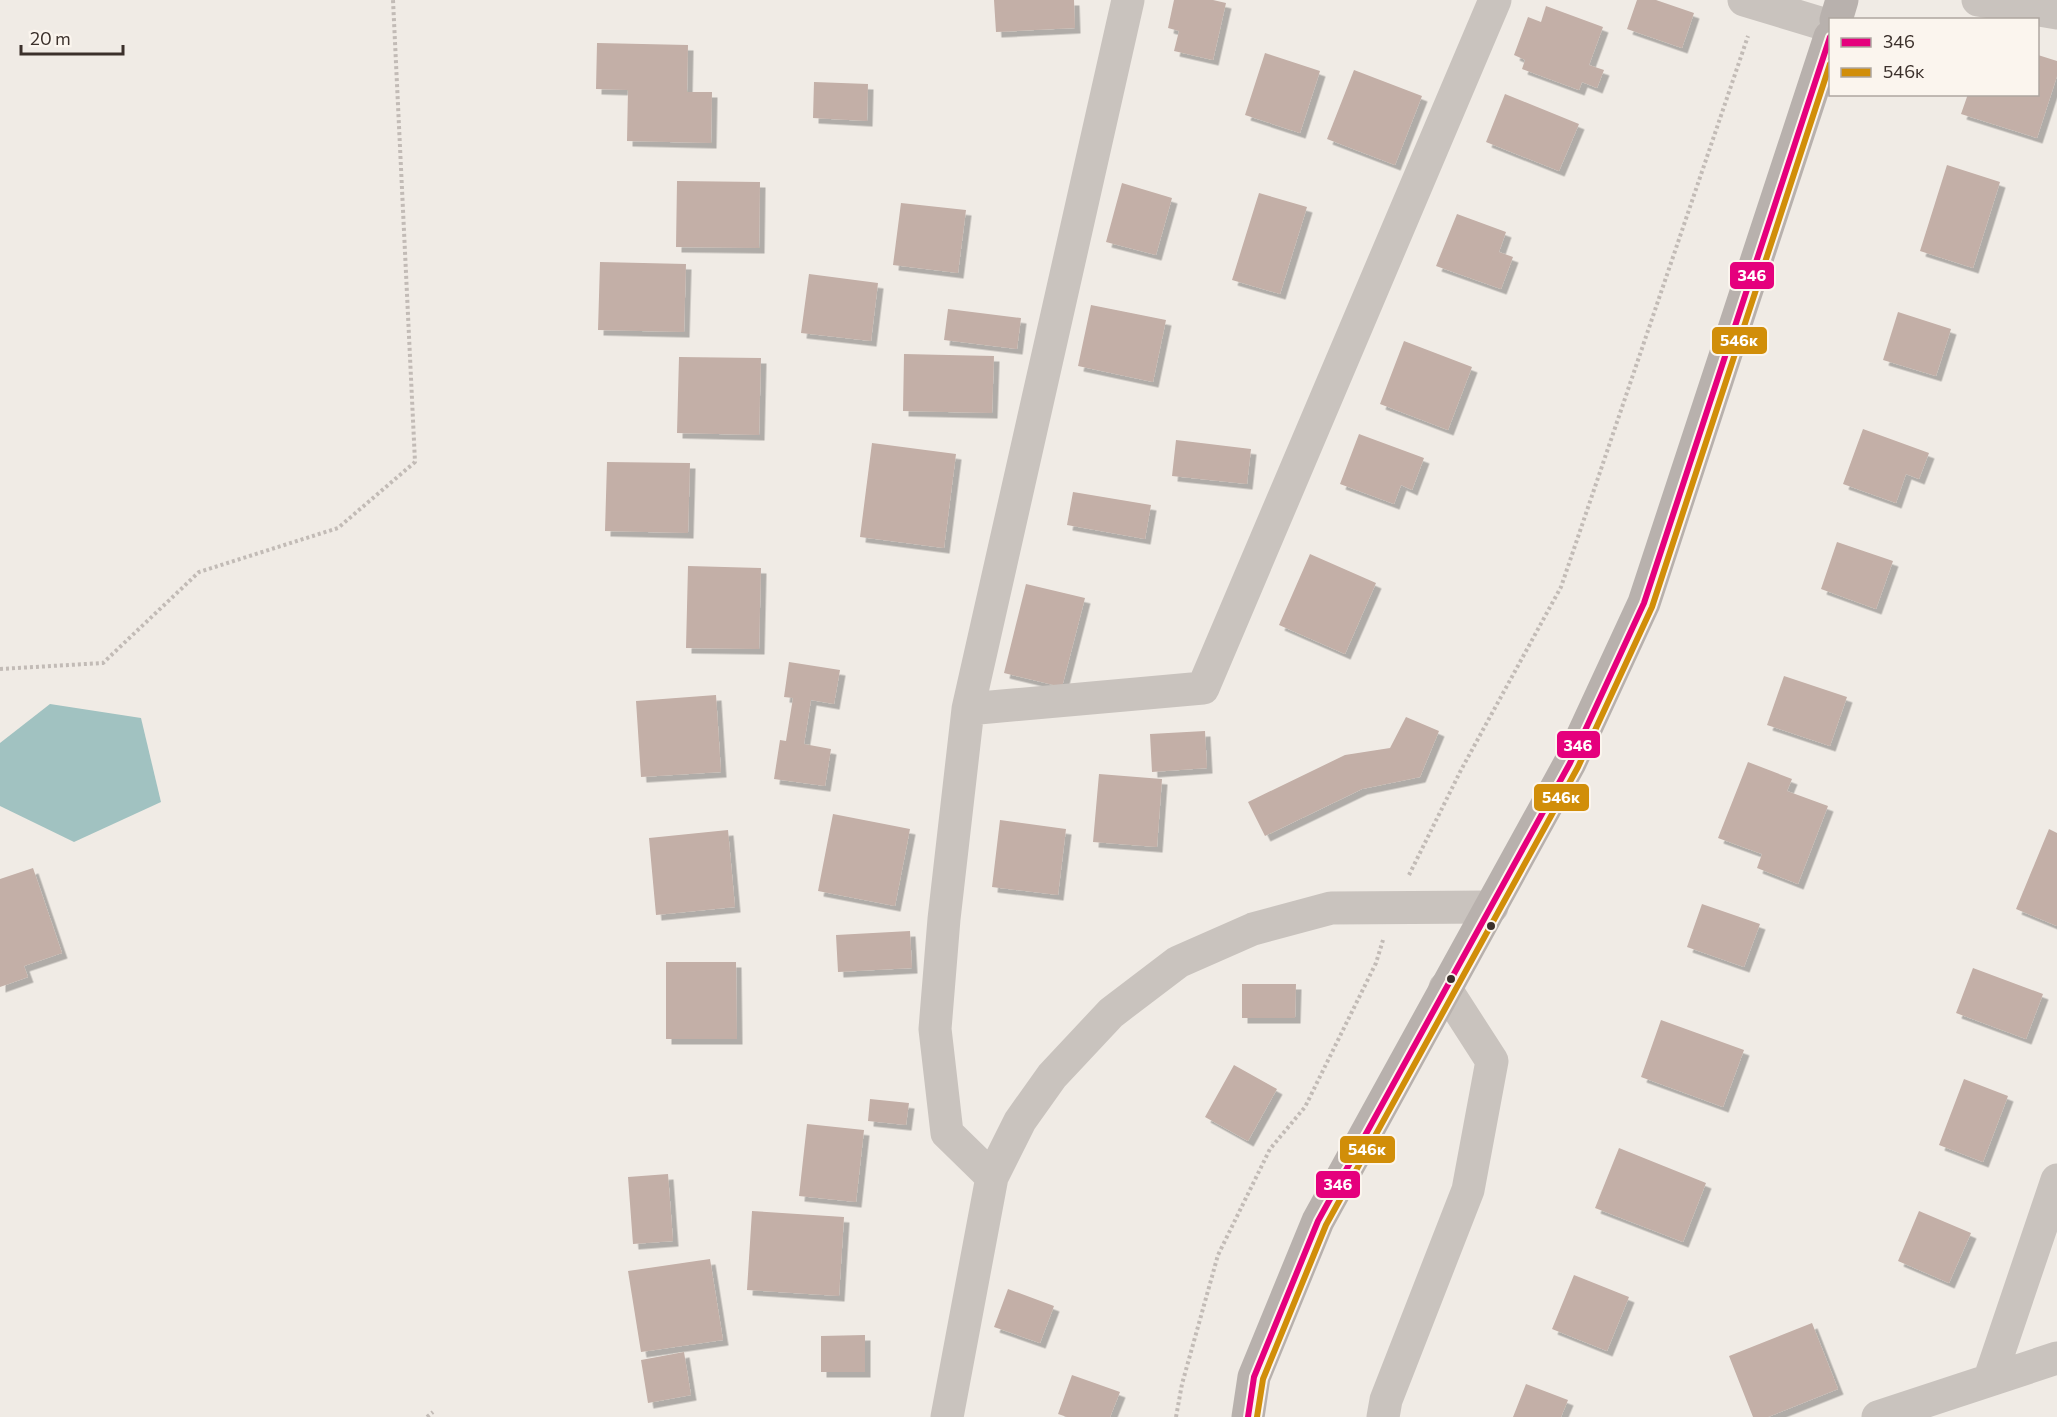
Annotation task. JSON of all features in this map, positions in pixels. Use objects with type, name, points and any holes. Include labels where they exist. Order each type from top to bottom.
[{"type":"main road","points":[[1837,18],[1842,0]]},
{"type":"main road","points":[[1248,1417],[1254,1377],[1318,1221],[1570,763],[1644,603],[1829,40]]},
{"type":"street","points":[[992,1176],[947,1133],[935,1029],[944,919],[968,709],[1128,0]]},
{"type":"street","points":[[968,709],[1203,688],[1496,0]]},
{"type":"street","points":[[1978,0],[2057,13]]},
{"type":"street","points":[[1754,1],[1829,26]]},
{"type":"street","points":[[947,1417],[992,1176],[1020,1121],[1052,1076],[1111,1013],[1178,962],[1253,929],[1331,908],[1492,907]]},
{"type":"street","points":[[1383,1417],[1386,1400],[1468,1190],[1492,1061],[1445,988]]},
{"type":"street","points":[[1990,1378],[2057,1180]]},
{"type":"street","points":[[1878,1417],[1990,1378],[2057,1358]]},
{"type":"path","points":[[0,669],[103,663],[199,572],[338,528],[416,462],[393,0]]},
{"type":"path","points":[[1413,866],[1461,770],[1561,587],[1754,1]]},
{"type":"path","points":[[1176,1417],[1182,1383],[1218,1255],[1270,1149],[1305,1107],[1376,963]]},
{"type":"path","points":[[427,1417],[433,1412]]},
{"type":"water","points":[[50,704],[141,718],[161,802],[74,842],[0,806],[0,743]]},
{"type":"building","points":[[994,0],[1074,0],[1075,28],[996,32]]},
{"type":"building","points":[[1174,0],[1213,0],[1226,3],[1213,60],[1174,51],[1179,31],[1168,28]]},
{"type":"building","points":[[1637,0],[1656,0],[1694,13],[1682,48],[1627,29]]},
{"type":"building","points":[[1546,6],[1603,27],[1589,65],[1604,70],[1597,88],[1582,82],[1579,90],[1522,69],[1525,60],[1514,55],[1528,17],[1541,22]]},
{"type":"building","points":[[597,43],[688,45],[687,92],[712,92],[711,143],[627,141],[628,90],[596,89]]},
{"type":"building","points":[[1265,53],[1320,71],[1300,133],[1245,115]]},
{"type":"building","points":[[2039,55],[2057,61],[2057,76],[2037,138],[1961,114],[1967,96],[2039,96]]},
{"type":"building","points":[[1354,70],[1422,96],[1395,165],[1327,139]]},
{"type":"building","points":[[814,82],[868,84],[867,121],[813,118]]},
{"type":"building","points":[[1505,94],[1579,124],[1559,171],[1486,142]]},
{"type":"building","points":[[1947,165],[2000,182],[1973,268],[1920,251]]},
{"type":"building","points":[[677,181],[760,182],[759,248],[676,247]]},
{"type":"building","points":[[1122,183],[1172,198],[1156,255],[1106,242]]},
{"type":"building","points":[[1259,193],[1307,207],[1280,294],[1232,280]]},
{"type":"building","points":[[901,203],[966,210],[958,273],[893,265]]},
{"type":"building","points":[[1457,214],[1506,232],[1499,252],[1513,257],[1501,289],[1436,266]]},
{"type":"building","points":[[600,262],[686,264],[684,332],[598,330]]},
{"type":"building","points":[[809,274],[878,283],[871,341],[801,333]]},
{"type":"building","points":[[1091,305],[1166,320],[1153,382],[1078,366]]},
{"type":"building","points":[[948,309],[1021,318],[1017,349],[944,340]]},
{"type":"building","points":[[1898,312],[1951,329],[1936,376],[1883,360]]},
{"type":"building","points":[[1404,341],[1472,367],[1448,430],[1380,404]]},
{"type":"building","points":[[904,354],[994,356],[992,413],[903,411]]},
{"type":"building","points":[[679,357],[761,358],[759,435],[677,433]]},
{"type":"building","points":[[1863,429],[1929,453],[1919,479],[1906,474],[1896,503],[1843,484]]},
{"type":"building","points":[[1359,434],[1424,458],[1412,490],[1401,485],[1394,504],[1340,484]]},
{"type":"building","points":[[1176,440],[1251,449],[1247,484],[1172,476]]},
{"type":"building","points":[[872,443],[956,454],[944,548],[860,537]]},
{"type":"building","points":[[607,462],[690,463],[688,533],[605,531]]},
{"type":"building","points":[[1073,492],[1151,505],[1145,539],[1067,525]]},
{"type":"building","points":[[1837,542],[1893,561],[1876,609],[1821,589]]},
{"type":"building","points":[[1310,554],[1376,583],[1345,654],[1279,625]]},
{"type":"building","points":[[688,566],[761,568],[759,649],[686,648]]},
{"type":"building","points":[[1026,584],[1085,598],[1062,687],[1004,673]]},
{"type":"building","points":[[789,662],[840,670],[834,704],[811,700],[804,744],[831,749],[825,786],[774,779],[780,740],[786,741],[793,698],[784,697]]},
{"type":"building","points":[[1784,676],[1847,697],[1830,746],[1767,725]]},
{"type":"building","points":[[716,695],[721,772],[641,777],[636,701]]},
{"type":"building","points":[[1406,717],[1439,731],[1420,777],[1362,789],[1265,836],[1248,802],[1345,755],[1390,748]]},
{"type":"building","points":[[1205,731],[1207,768],[1152,772],[1150,734]]},
{"type":"building","points":[[1748,762],[1792,779],[1787,791],[1828,806],[1798,884],[1757,868],[1762,854],[1718,838]]},
{"type":"building","points":[[1099,774],[1162,779],[1157,847],[1093,842]]},
{"type":"building","points":[[833,814],[910,829],[895,906],[818,891]]},
{"type":"building","points":[[1000,820],[1066,829],[1058,895],[992,887]]},
{"type":"building","points":[[2049,829],[2057,833],[2057,926],[2016,909]]},
{"type":"building","points":[[728,830],[735,907],[656,915],[649,838]]},
{"type":"building","points":[[33,868],[62,953],[24,966],[28,977],[0,987],[0,879]]},
{"type":"building","points":[[1702,904],[1760,924],[1744,967],[1687,947]]},
{"type":"building","points":[[910,931],[912,968],[838,972],[836,935]]},
{"type":"building","points":[[666,962],[736,962],[737,1039],[666,1039]]},
{"type":"building","points":[[1973,968],[2043,994],[2026,1039],[1956,1013]]},
{"type":"building","points":[[1242,984],[1296,984],[1295,1018],[1242,1018]]},
{"type":"building","points":[[1661,1020],[1744,1050],[1723,1107],[1641,1077]]},
{"type":"building","points":[[1234,1065],[1277,1089],[1248,1141],[1205,1117]]},
{"type":"building","points":[[1964,1079],[2008,1096],[1983,1162],[1939,1145]]},
{"type":"building","points":[[870,1099],[909,1103],[906,1125],[868,1121]]},
{"type":"building","points":[[807,1124],[864,1130],[856,1202],[799,1196]]},
{"type":"building","points":[[1619,1148],[1706,1183],[1683,1242],[1595,1208]]},
{"type":"building","points":[[668,1174],[673,1241],[633,1244],[628,1177]]},
{"type":"building","points":[[752,1211],[844,1217],[839,1296],[747,1290]]},
{"type":"building","points":[[1919,1211],[1971,1233],[1949,1283],[1898,1261]]},
{"type":"building","points":[[710,1259],[723,1340],[641,1352],[628,1271]]},
{"type":"building","points":[[1574,1275],[1629,1297],[1607,1351],[1552,1329]]},
{"type":"building","points":[[1008,1289],[1054,1306],[1040,1343],[994,1327]]},
{"type":"building","points":[[1812,1323],[1838,1389],[1768,1417],[1753,1417],[1729,1356]]},
{"type":"building","points":[[865,1335],[865,1372],[821,1372],[821,1336]]},
{"type":"building","points":[[684,1352],[691,1395],[648,1403],[641,1360]]},
{"type":"building","points":[[1072,1375],[1120,1392],[1110,1417],[1067,1417],[1058,1414]]},
{"type":"building","points":[[1526,1384],[1568,1400],[1561,1417],[1513,1417]]},
{"type":"transit line","name":"346","points":[[1248,1417],[1254,1377],[1318,1221],[1570,763],[1644,603],[1829,40]]},
{"type":"transit line","name":"546к","points":[[1257,1417],[1263,1379],[1326,1225],[1578,767],[1652,607],[1829,67]]}]
